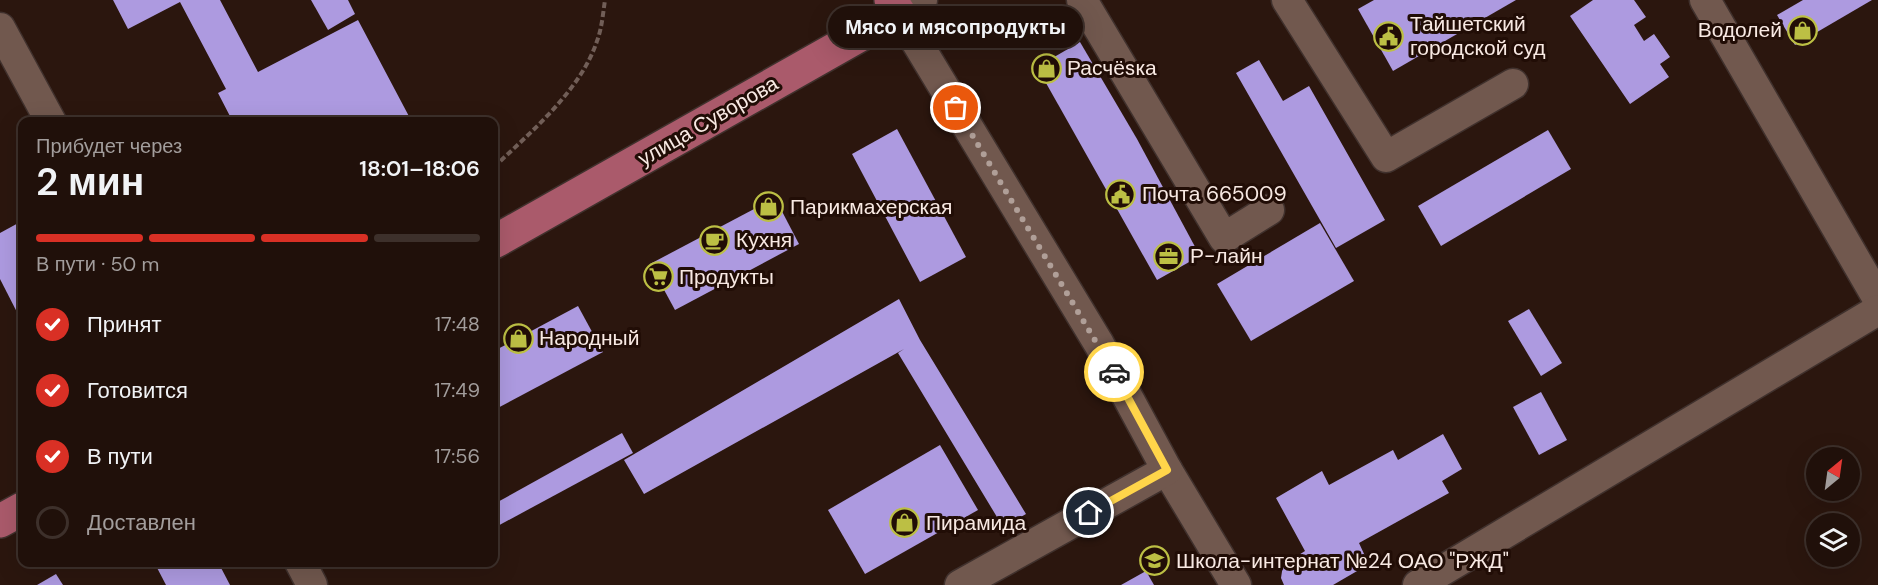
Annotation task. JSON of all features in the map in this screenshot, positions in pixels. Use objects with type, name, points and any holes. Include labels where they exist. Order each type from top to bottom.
[{"type":"main road","name":"улица Суворова","points":[[498,240],[904,4]]},
{"type":"main road","points":[[0,521],[18,511]]},
{"type":"street","points":[[1082,0],[1224,238],[1269,210]]},
{"type":"street","points":[[1287,0],[1386,157],[1513,84]]},
{"type":"street","points":[[1705,0],[1878,299]]},
{"type":"street","points":[[904,4],[1099,344],[1167,470],[1236,585]]},
{"type":"street","points":[[0,28],[48,117]]},
{"type":"street","points":[[1418,585],[1878,310]]},
{"type":"street","points":[[960,585],[1167,470]]},
{"type":"street","points":[[303,567],[312,585]]},
{"type":"path","points":[[498,163],[531,132],[581,76],[598,40],[605,0]]},
{"type":"building","points":[[113,0],[220,0],[258,72],[358,20],[409,117],[230,117],[218,93],[226,89],[180,2],[128,29]]},
{"type":"building","points":[[311,0],[348,0],[355,14],[328,30]]},
{"type":"building","points":[[1374,0],[1516,0],[1393,71],[1358,9]]},
{"type":"building","points":[[1593,0],[1634,0],[1646,17],[1634,25],[1644,41],[1654,34],[1670,57],[1660,64],[1669,77],[1630,104],[1570,16]]},
{"type":"building","name":"Водолей","points":[[1803,0],[1872,0],[1795,45],[1777,15]]},
{"type":"building","points":[[1080,42],[1137,139],[1200,256],[1157,280],[1037,67]]},
{"type":"building","points":[[1259,60],[1283,101],[1309,86],[1385,220],[1336,248],[1236,73]]},
{"type":"building","points":[[897,129],[966,257],[920,282],[852,154]]},
{"type":"building","points":[[1548,130],[1571,169],[1441,246],[1418,206]]},
{"type":"building","points":[[775,198],[799,244],[675,310],[650,264]]},
{"type":"building","points":[[18,223],[18,314],[0,279],[0,233]]},
{"type":"building","points":[[1320,223],[1354,281],[1251,341],[1217,284]]},
{"type":"building","points":[[899,299],[920,340],[1026,514],[1003,527],[898,353],[904,349],[644,494],[624,460]]},
{"type":"building","points":[[578,306],[603,352],[498,408],[498,349]]},
{"type":"building","points":[[1529,309],[1562,363],[1541,376],[1508,321]]},
{"type":"building","points":[[1541,392],[1567,440],[1539,455],[1513,407]]},
{"type":"building","points":[[622,433],[633,453],[498,526],[498,502]]},
{"type":"building","points":[[1443,434],[1462,469],[1442,481],[1449,493],[1359,543],[1365,556],[1360,560],[1364,567],[1333,585],[1284,585],[1281,578],[1283,565],[1305,551],[1276,498],[1322,471],[1329,485],[1393,450],[1398,460]]},
{"type":"building","points":[[940,445],[978,510],[865,574],[828,510]]},
{"type":"building","points":[[157,567],[221,567],[230,585],[166,585]]},
{"type":"building","points":[[1146,571],[1154,585],[1121,585]]},
{"type":"building","points":[[56,574],[63,585],[37,585]]},
{"type":"way so far","points":[[956,108],[1114,372]]},
{"type":"place","name":"Водолей","points":[[1803,30]]},
{"type":"place","name":"Тайшетский городской суд","points":[[1389,36]]},
{"type":"place","name":"Расчёsка","points":[[1046,68]]},
{"type":"place","name":"Мясо и мясопродукты","points":[[956,108]]},
{"type":"place","name":"Почта 665009","points":[[1121,194]]},
{"type":"place","name":"Парикмахерская","points":[[769,207]]},
{"type":"place","name":"Кухня","points":[[715,240]]},
{"type":"place","name":"Р-лайн","points":[[1169,256]]},
{"type":"place","name":"Продукты","points":[[658,277]]},
{"type":"place","name":"Народный","points":[[518,338]]},
{"type":"place","name":"Пирамида","points":[[905,523]]},
{"type":"place","name":"Школа-интернат №24 ОАО \"РЖД\"","points":[[1155,561]]},
{"type":"route","points":[[1089,513],[1167,470],[1114,372]]}]
